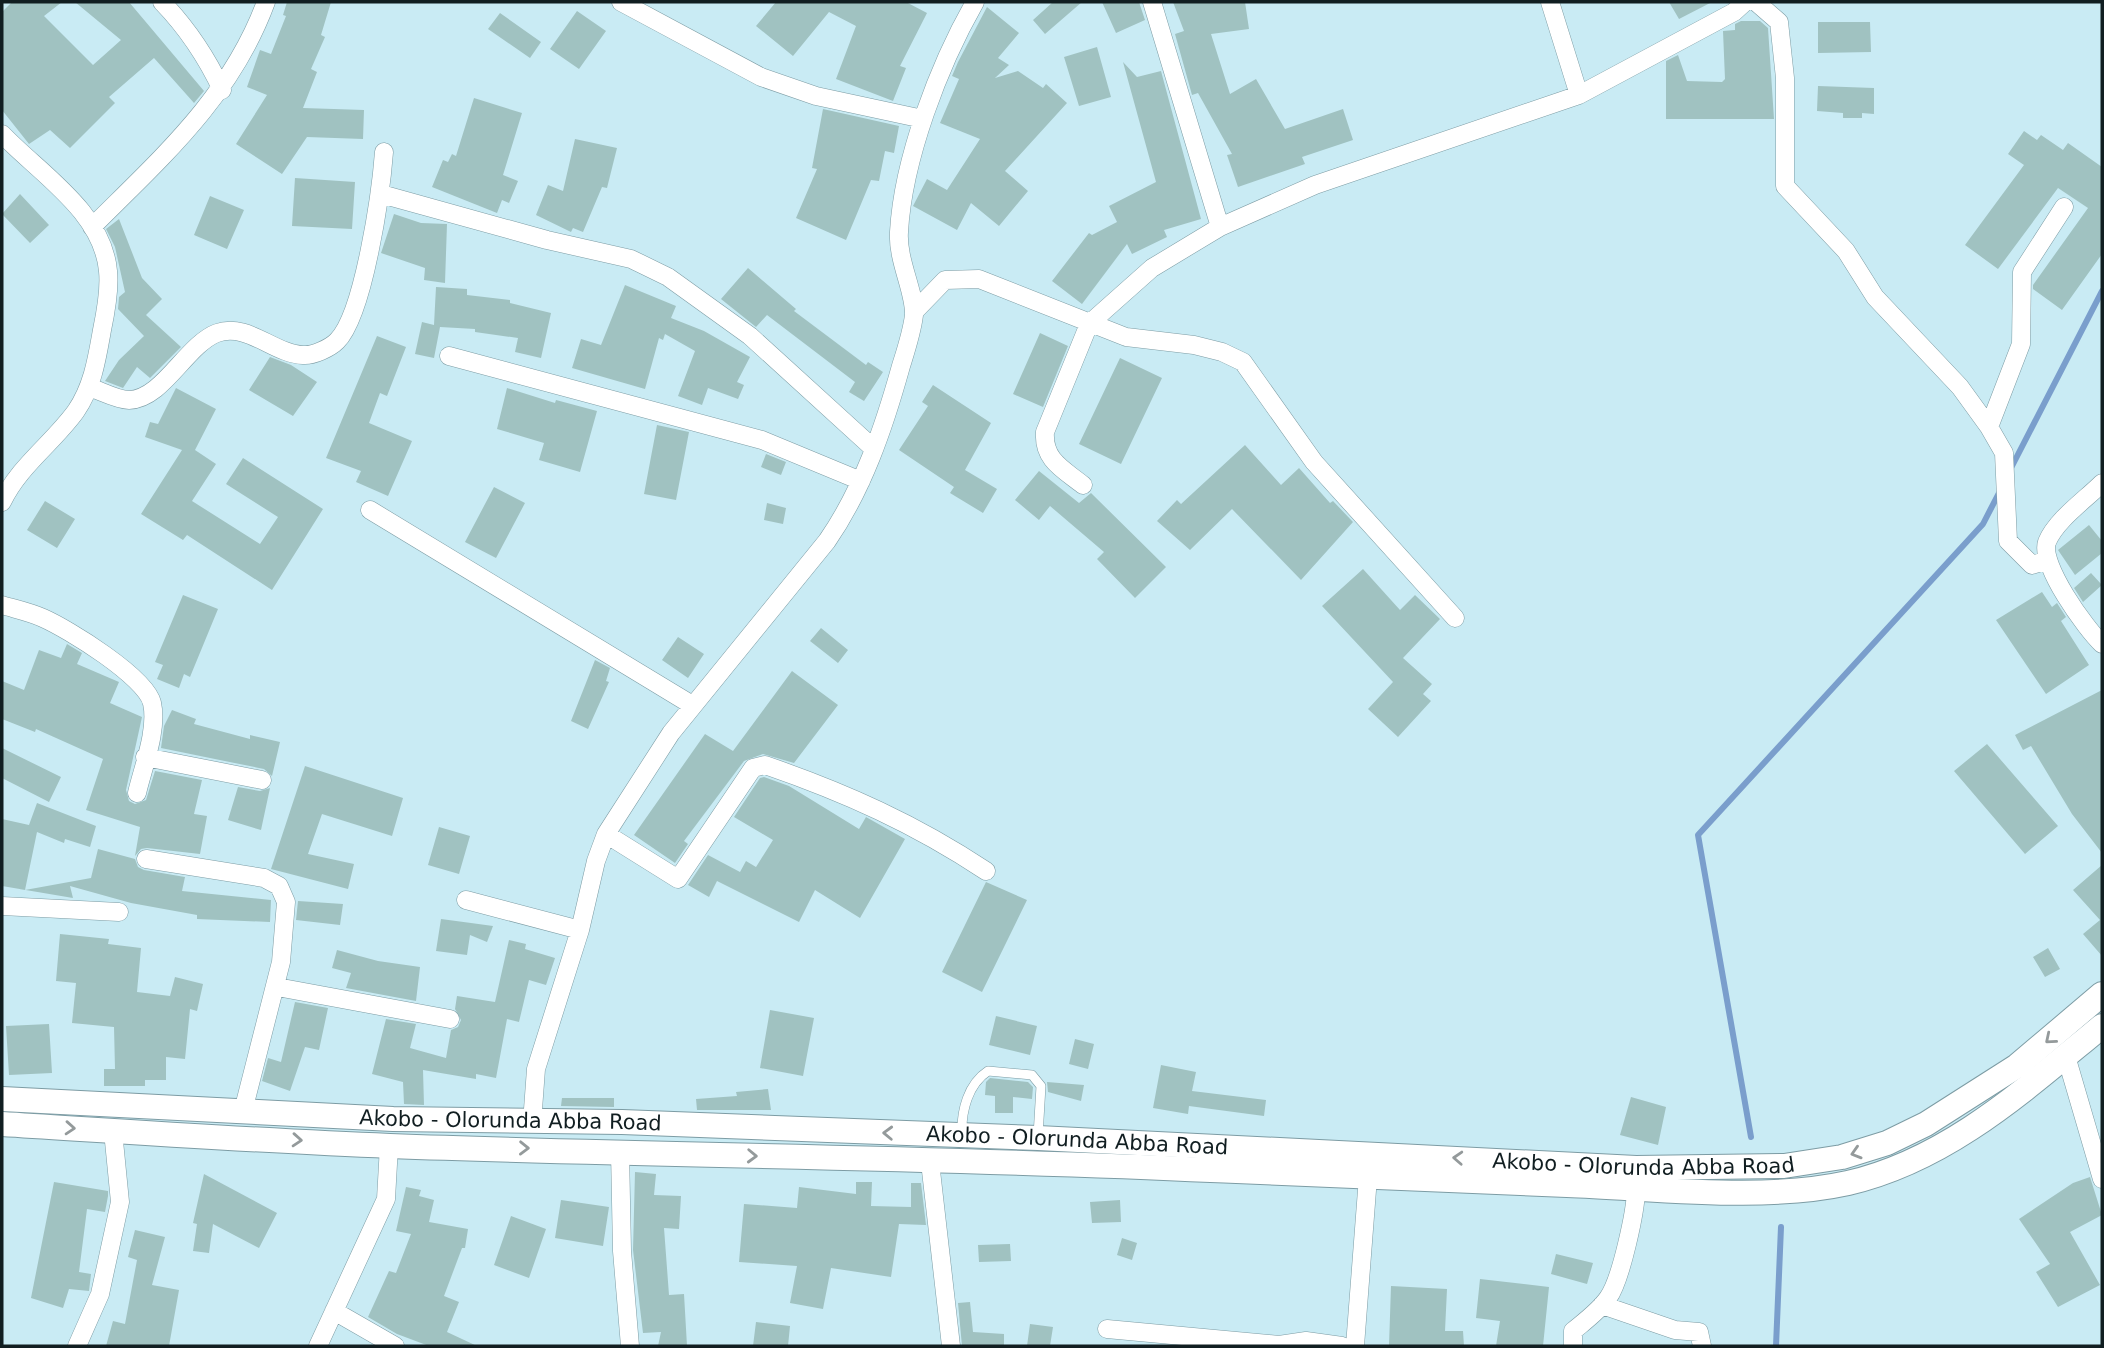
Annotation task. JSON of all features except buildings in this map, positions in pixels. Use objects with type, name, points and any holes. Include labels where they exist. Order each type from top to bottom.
[{"type":"main road","name":"Akobo - Olorunda Abba Road","points":[[2,1124],[389,1146],[930,1162],[1037,1162],[1368,1177],[1563,1174],[1784,1166],[1843,1157],[1886,1143],[1958,1107],[2017,1066],[2102,994]]},
{"type":"main road","name":"Akobo - Olorunda Abba Road","points":[[2,1099],[532,1122],[622,1122],[1038,1138],[1563,1174],[1636,1189],[1784,1191],[1843,1184],[1888,1172],[1932,1152],[1971,1129],[2102,1026]]},
{"type":"street","points":[[162,2],[186,27],[206,56],[222,90]]},
{"type":"street","points":[[92,227],[178,141],[222,90],[250,41],[266,2]]},
{"type":"street","points":[[621,2],[761,77],[816,96],[923,119]]},
{"type":"street","points":[[532,1122],[536,1069],[580,930],[596,861],[606,834],[621,806],[692,705],[827,541],[849,510],[861,481],[892,399],[914,312],[902,267],[898,233],[923,119],[957,34],[975,2]]},
{"type":"street","points":[[1152,2],[1220,227]]},
{"type":"street","points":[[1550,2],[1579,95]]},
{"type":"street","points":[[1083,485],[1048,457],[1044,447],[1045,432],[1089,324],[1153,268],[1220,227],[1315,184],[1579,95],[1722,19],[1745,2]]},
{"type":"street","points":[[1756,2],[1779,22],[1785,78],[1785,186],[1846,251],[1875,297],[1960,387],[1989,427],[2004,453],[2008,541],[2032,565],[2048,560]]},
{"type":"street","points":[[2,134],[77,206],[102,246],[108,271],[105,314],[89,387],[75,411],[19,474],[2,502]]},
{"type":"street","points":[[89,387],[128,400],[141,397],[152,391],[203,341],[218,333],[234,331],[302,355],[317,352],[337,342],[351,320],[381,194],[384,152]]},
{"type":"street","points":[[381,194],[547,240],[631,259],[668,277],[750,336],[873,448]]},
{"type":"street","points":[[1989,427],[2021,344],[2022,272],[2064,207]]},
{"type":"street","points":[[914,312],[945,280],[979,279],[1126,337],[1194,345],[1222,352],[1243,362],[1314,462],[1455,618]]},
{"type":"street","points":[[449,356],[762,440],[861,481]]},
{"type":"street","points":[[2102,483],[2053,531],[2046,545],[2048,560],[2080,619],[2102,644]]},
{"type":"street","points":[[370,510],[692,705]]},
{"type":"street","points":[[2,605],[43,617],[99,652],[144,688],[152,702],[153,720],[137,793]]},
{"type":"street","points":[[145,757],[262,780]]},
{"type":"street","points":[[606,834],[671,878],[678,879],[753,768],[765,765],[864,803],[932,835],[986,871]]},
{"type":"street","points":[[146,859],[264,878],[279,886],[286,902],[277,987],[243,1111]]},
{"type":"street","points":[[466,900],[580,930]]},
{"type":"street","points":[[2,906],[120,912]]},
{"type":"street","points":[[277,987],[450,1019]]},
{"type":"street","points":[[2066,1056],[2102,1179]]},
{"type":"street","points":[[77,1346],[100,1294],[120,1202],[113,1131]]},
{"type":"street","points":[[318,1346],[386,1199],[389,1146]]},
{"type":"street","points":[[620,1151],[622,1251],[630,1346]]},
{"type":"street","points":[[930,1162],[951,1346]]},
{"type":"street","points":[[1355,1346],[1368,1177]]},
{"type":"street","points":[[1573,1346],[1573,1332],[1602,1306],[1618,1279],[1630,1222],[1636,1210],[1636,1189]]},
{"type":"street","points":[[1602,1306],[1675,1330],[1699,1332],[1703,1346]]},
{"type":"street","points":[[334,1311],[395,1346]]},
{"type":"street","points":[[1107,1329],[1279,1345],[1306,1341],[1342,1346]]},
{"type":"lane","points":[[962,1136],[961,1124],[972,1086],[989,1071],[1031,1075],[1037,1079],[1041,1086],[1038,1138]]},
{"type":"waterway","points":[[2010,470],[2102,291]]},
{"type":"waterway","points":[[1751,1137],[1698,835],[1983,524],[2001,489]]},
{"type":"waterway","points":[[1776,1346],[1781,1227]]}]
